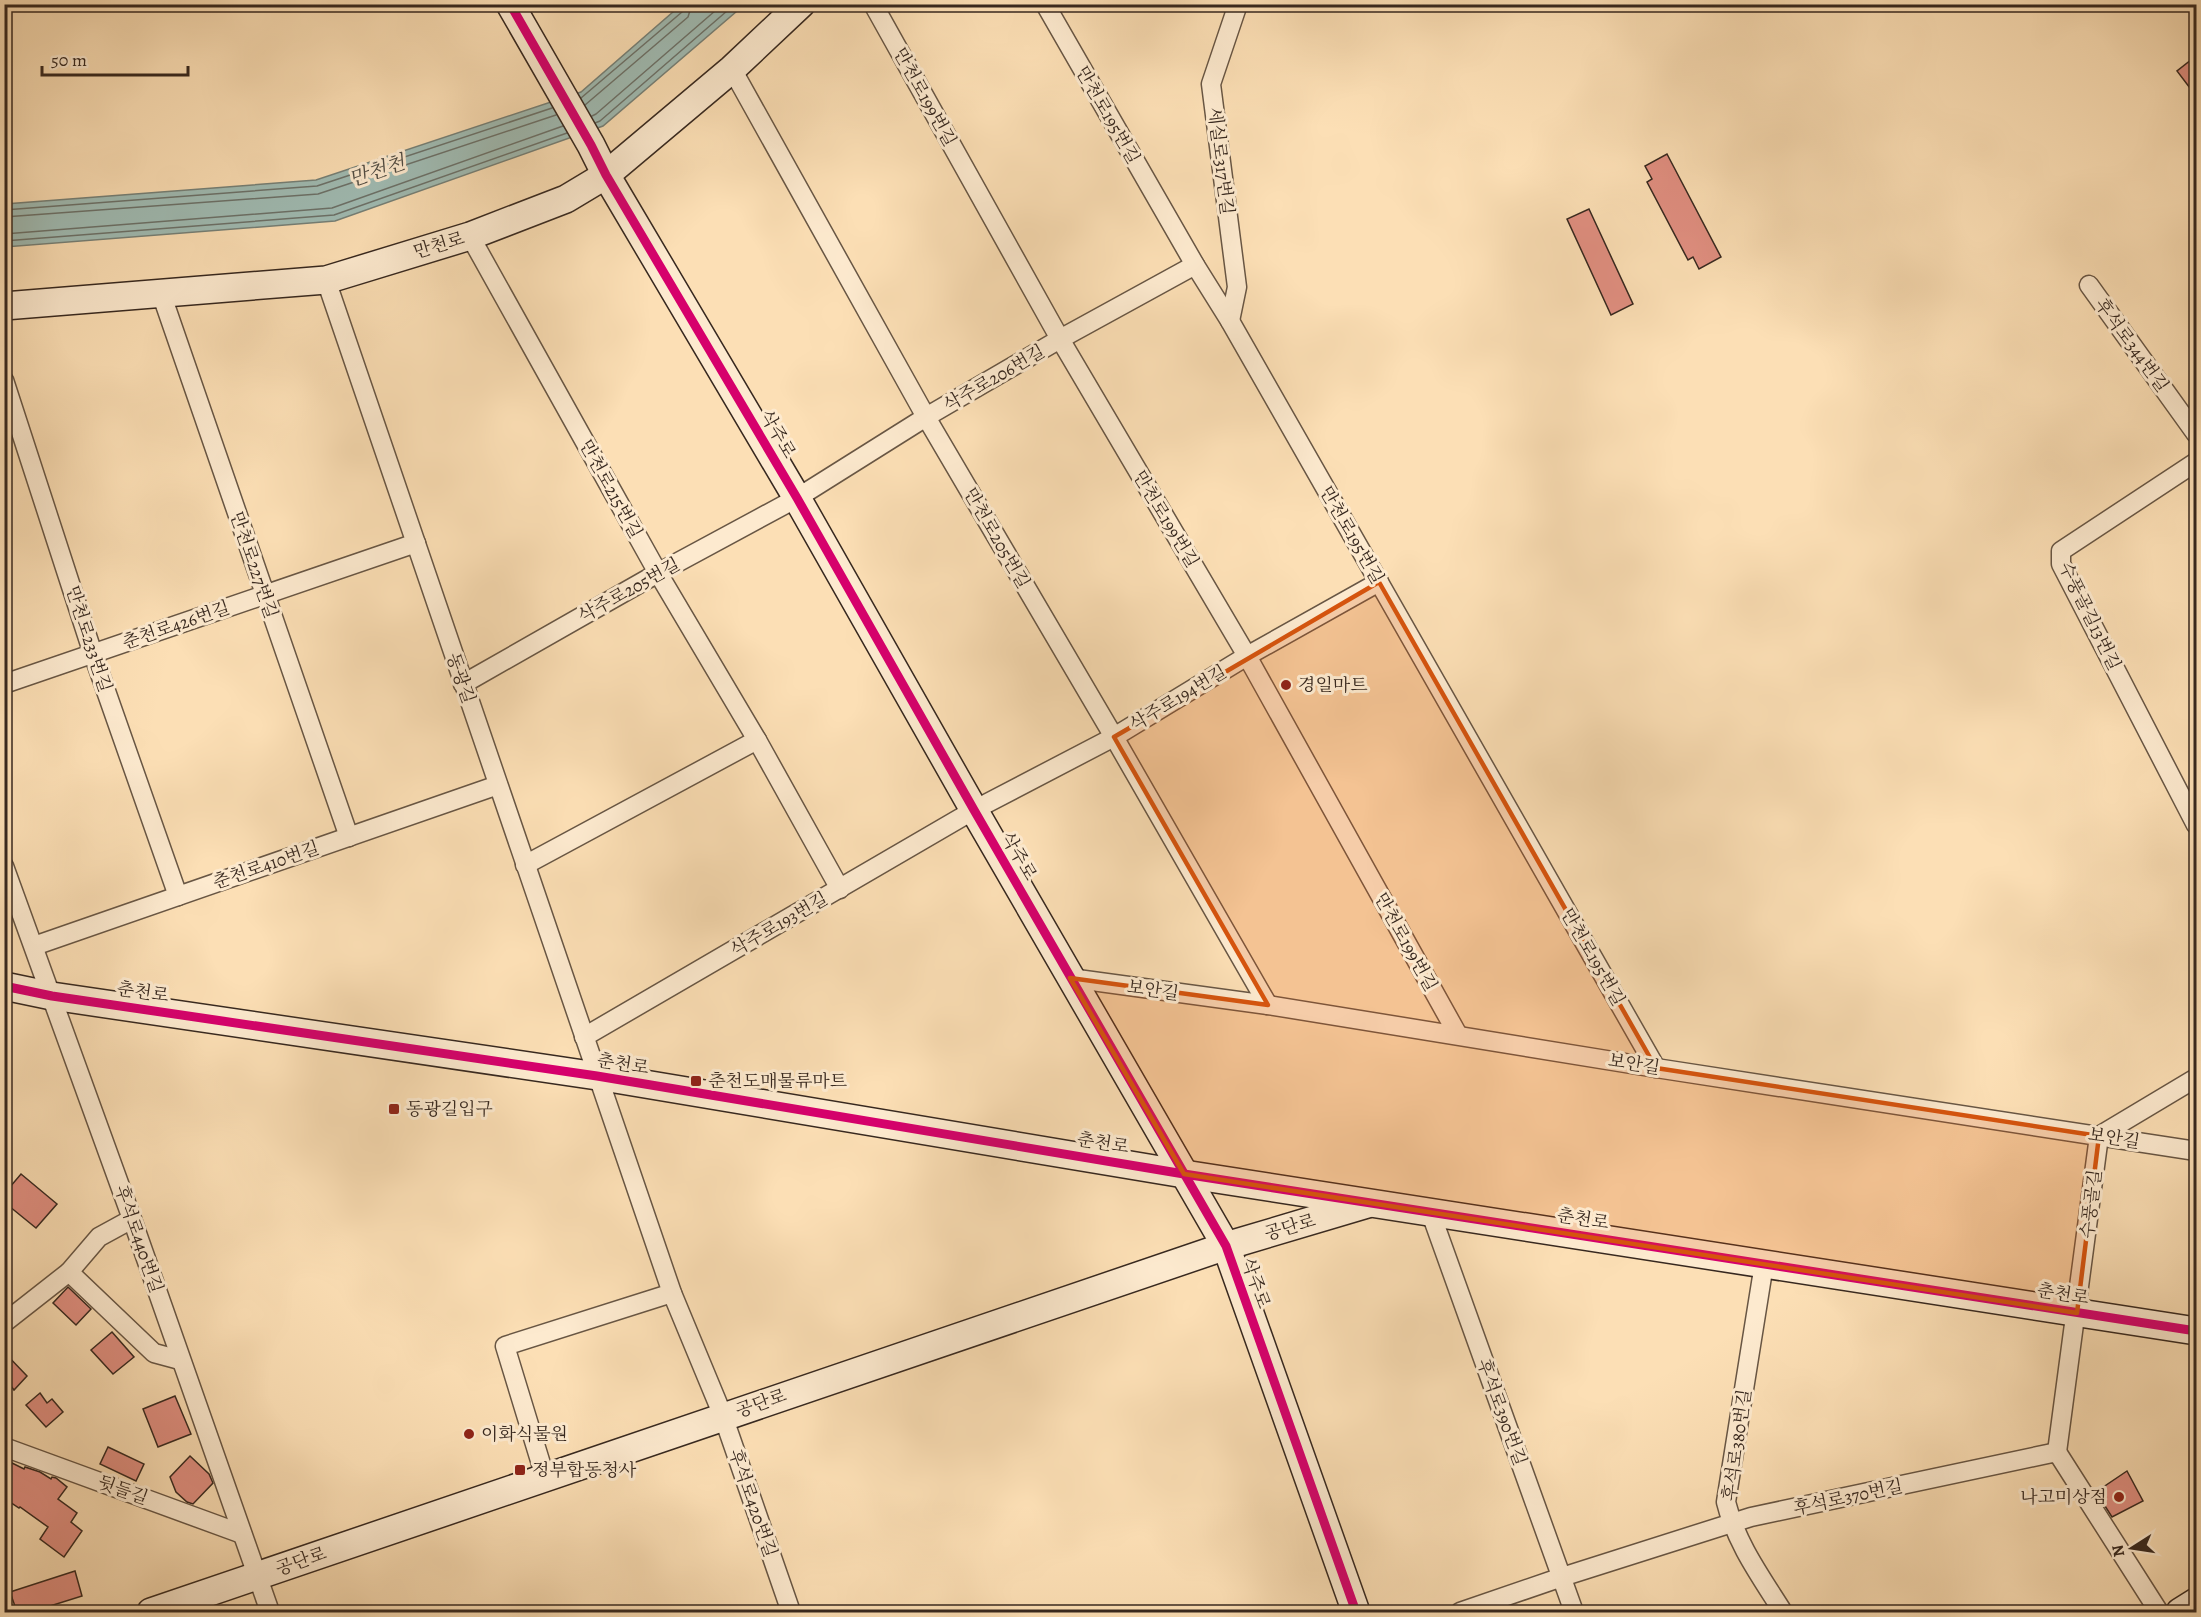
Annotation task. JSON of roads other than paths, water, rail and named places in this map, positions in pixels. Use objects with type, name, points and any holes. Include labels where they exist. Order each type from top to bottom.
[{"type":"street","name":"삭주로","points":[[510,4],[606,175],[797,498],[1070,978],[1226,1246],[1356,1612]]},
{"type":"street","name":"만천로","points":[[4,306],[326,280],[470,236],[567,199],[606,175],[732,69],[801,4]]},
{"type":"street","name":"만천로199번길","points":[[873,4],[1060,339],[1247,656],[1458,1035]]},
{"type":"street","name":"만천로195번길","points":[[1045,4],[1195,265],[1230,321],[1656,1068]]},
{"type":"street","name":"세실로317번길","points":[[1230,321],[1237,287],[1211,84],[1238,4]]},
{"type":"street","name":"만천로205번길","points":[[732,69],[926,417],[1268,1005]]},
{"type":"street","name":"만천로215번길","points":[[470,236],[658,573],[757,740],[840,889]]},
{"type":"street","name":"삭주로206번길","points":[[797,498],[926,417],[1060,339],[1195,265]]},
{"type":"street","name":"동광길","points":[[326,280],[597,1076]]},
{"type":"street","name":"후석로344번길","points":[[2089,285],[2196,434]]},
{"type":"street","name":"만천로227번길","points":[[161,293],[349,837]]},
{"type":"street","name":"만천로233번길","points":[[4,380],[93,654],[178,896]]},
{"type":"street","name":"수풍골길13번길","points":[[2196,462],[2061,551],[2061,564],[2196,825]]},
{"type":"street","name":"삭주로205번길","points":[[464,684],[658,573],[797,498]]},
{"type":"street","name":"춘천로426번길","points":[[4,684],[416,543]]},
{"type":"street","name":"삭주로194번길","points":[[974,810],[1114,737],[1247,656],[1379,582]]},
{"type":"street","points":[[525,865],[757,740]]},
{"type":"street","name":"춘천로410번길","points":[[34,946],[498,785]]},
{"type":"street","name":"삭주로193번길","points":[[584,1037],[974,810]]},
{"type":"street","name":"후석로440번길","points":[[4,866],[132,1219],[270,1612]]},
{"type":"street","name":"보안길","points":[[1070,978],[1268,1005],[1656,1068],[2196,1151]]},
{"type":"street","name":"춘천로","points":[[6,988],[597,1076],[1184,1174],[2196,1331]]},
{"type":"street","name":"후석로420번길","points":[[597,1076],[672,1293],[723,1416],[791,1612]]},
{"type":"street","points":[[2099,1136],[2196,1078]]},
{"type":"street","name":"수풍골길","points":[[2057,1452],[2099,1136]]},
{"type":"street","name":"공단로","points":[[151,1612],[1226,1246],[1374,1202]]},
{"type":"street","name":"후석로390번길","points":[[1430,1211],[1574,1612]]},
{"type":"street","points":[[4,1323],[69,1272],[99,1238],[132,1219]]},
{"type":"street","name":"후석로380번길","points":[[1764,1264],[1726,1502],[1731,1523],[1740,1543],[1783,1612]]},
{"type":"street","points":[[69,1272],[154,1353],[180,1360]]},
{"type":"street","points":[[545,1477],[505,1346],[672,1293]]},
{"type":"street","name":"뒷들길","points":[[4,1447],[242,1534]]},
{"type":"street","points":[[2057,1452],[2159,1612]]},
{"type":"street","name":"후석로370번길","points":[[1460,1612],[1731,1523],[2057,1452]]},
{"type":"street","points":[[2180,1612],[2196,1602]]},
{"type":"water","name":"만천천","points":[[681,5],[744,5],[603,126],[335,221],[5,247],[5,204],[316,180],[581,92]]},
{"type":"place","name":"경일마트","points":[[1286,685]]},
{"type":"place","name":"춘천도매물류마트","points":[[696,1081]]},
{"type":"place","name":"동광길입구","points":[[394,1109]]},
{"type":"place","name":"이화식물원","points":[[469,1434]]},
{"type":"place","name":"정부합동청사","points":[[520,1470]]},
{"type":"place","name":"나고미상점","points":[[2119,1497]]}]
